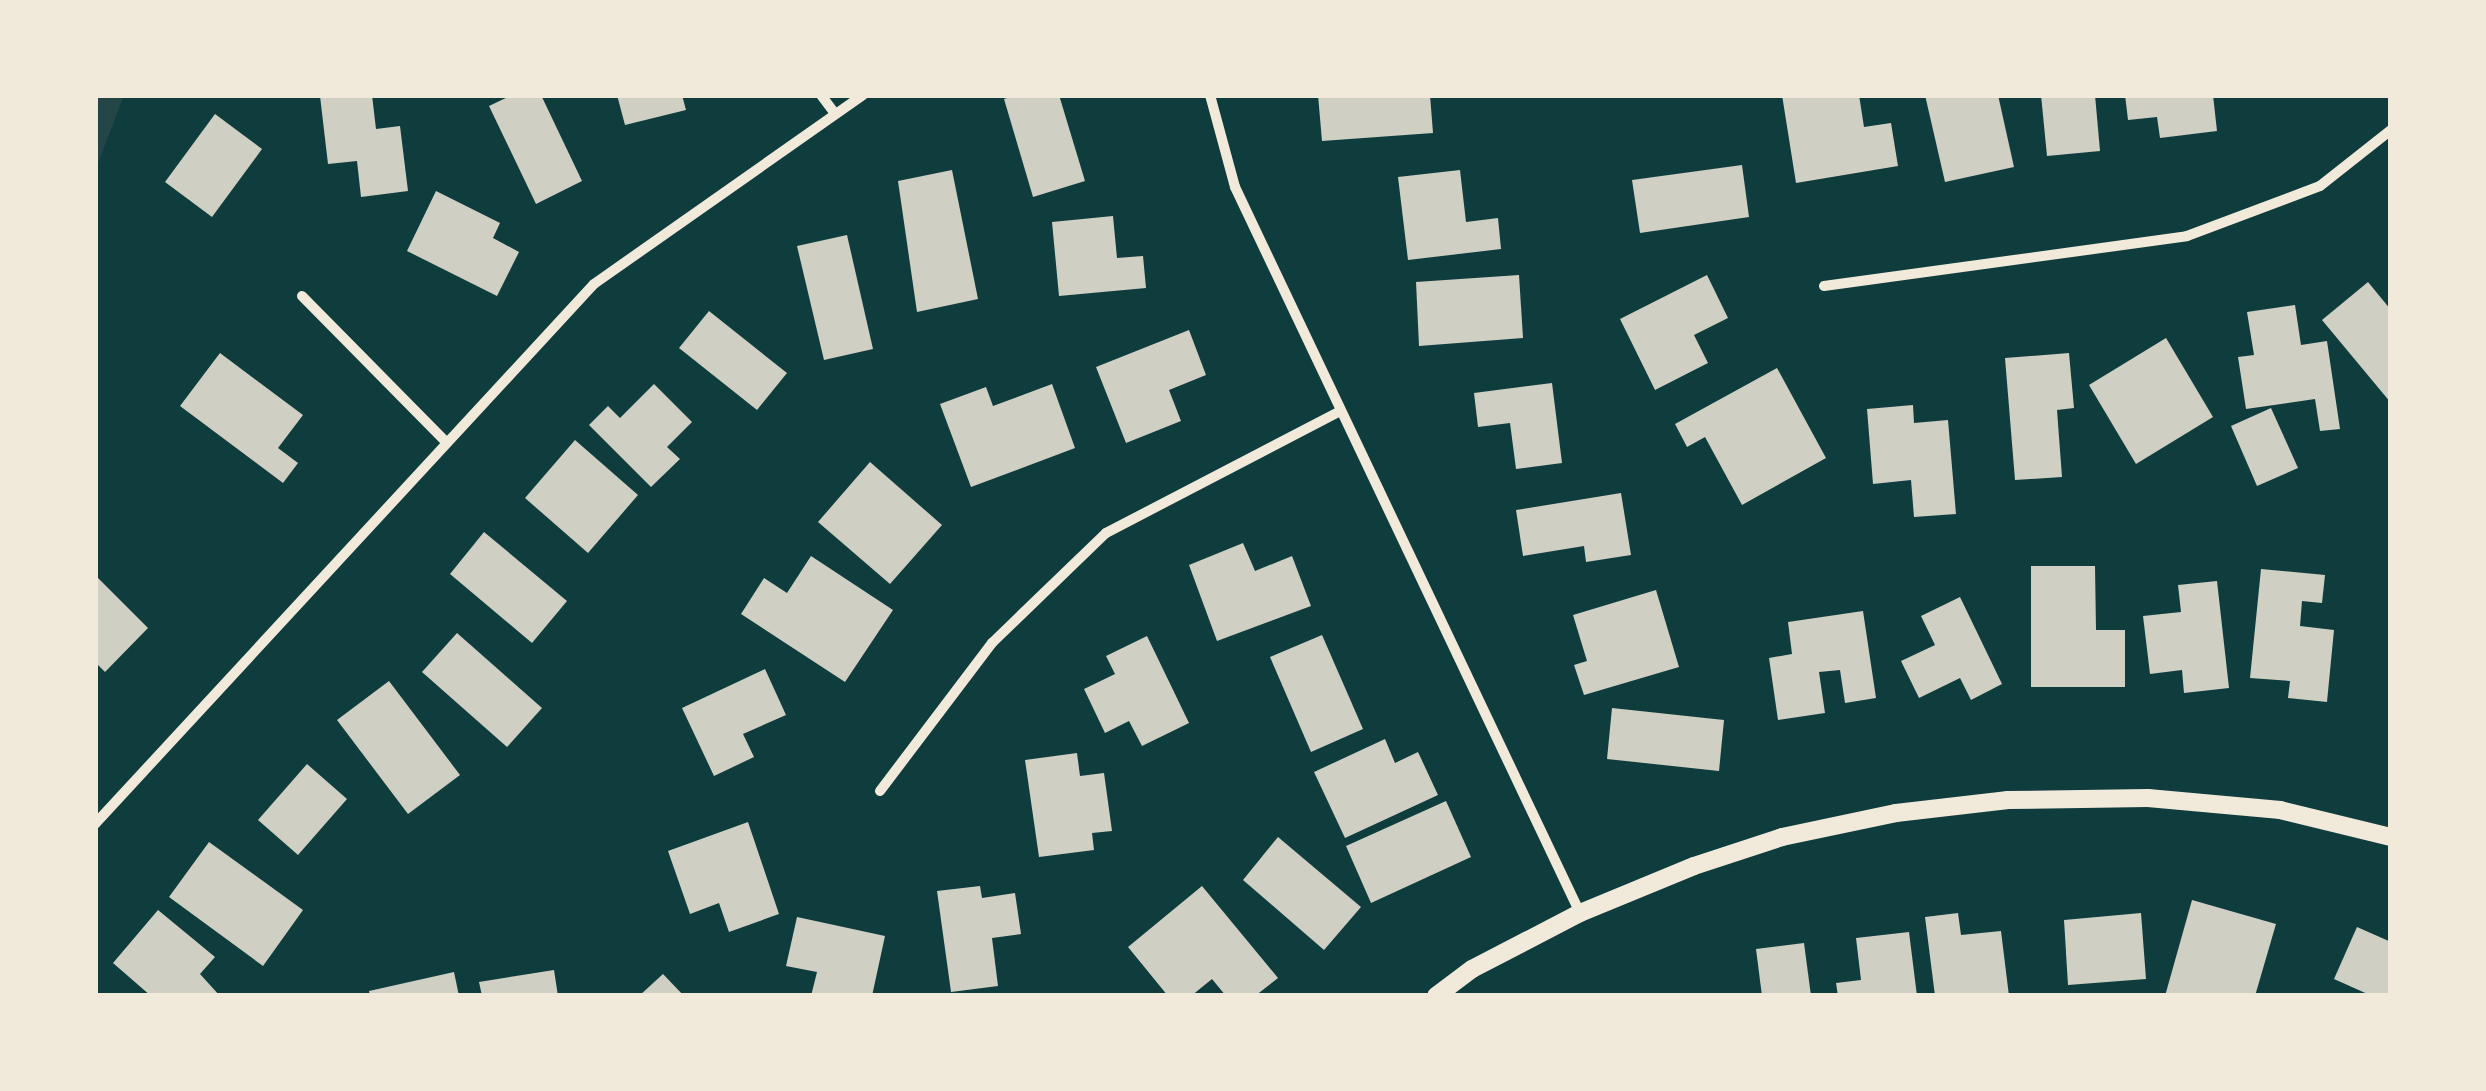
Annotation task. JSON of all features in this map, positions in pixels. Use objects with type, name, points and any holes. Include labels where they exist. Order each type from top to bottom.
[{"type":"street","points":[[821,95],[833,111]]},
{"type":"street","points":[[95,824],[444,440],[594,284],[833,111],[863,95]]},
{"type":"street","points":[[1210,95],[1235,187],[1580,913]]},
{"type":"street","points":[[1824,286],[2188,236],[2320,186],[2391,130]]},
{"type":"street","points":[[302,296],[444,440]]},
{"type":"street","points":[[880,792],[992,643],[1106,532],[1340,411]]},
{"type":"street","points":[[1436,996],[1580,913],[1782,837],[1896,813],[2008,800],[2148,798],[2280,810],[2391,837]]},
{"type":"shaded area","points":[[95,95],[124,95],[95,171]]},
{"type":"building","points":[[372,95],[376,129],[400,126],[408,191],[361,197],[357,161],[328,164],[320,96]]},
{"type":"building","points":[[512,95],[541,95],[582,181],[536,204],[489,106]]},
{"type":"building","points":[[617,95],[682,95],[686,110],[625,125]]},
{"type":"building","points":[[1016,95],[1059,95],[1085,181],[1033,197],[1004,99]]},
{"type":"building","points":[[1318,95],[1430,95],[1433,133],[1322,141]]},
{"type":"building","points":[[1782,95],[1859,95],[1864,127],[1891,123],[1898,166],[1796,183]]},
{"type":"building","points":[[1925,95],[1998,95],[2014,167],[1945,182]]},
{"type":"building","points":[[2041,95],[2095,95],[2100,151],[2047,156]]},
{"type":"building","points":[[2125,95],[2213,95],[2217,131],[2160,138],[2157,117],[2128,120]]},
{"type":"building","points":[[215,114],[262,149],[212,217],[165,182]]},
{"type":"building","points":[[1742,165],[1749,217],[1640,233],[1632,180]]},
{"type":"building","points":[[952,170],[978,299],[917,312],[898,181]]},
{"type":"building","points":[[1460,170],[1466,222],[1498,218],[1501,249],[1408,260],[1398,177]]},
{"type":"building","points":[[436,191],[500,223],[493,238],[519,252],[497,296],[407,251]]},
{"type":"building","points":[[1113,216],[1117,258],[1143,256],[1146,288],[1059,296],[1052,222]]},
{"type":"building","points":[[847,235],[873,349],[824,360],[797,246]]},
{"type":"building","points":[[1519,275],[1523,338],[1419,346],[1416,282]]},
{"type":"building","points":[[1707,275],[1728,318],[1694,335],[1708,363],[1655,390],[1620,319]]},
{"type":"building","points":[[2368,282],[2391,310],[2391,403],[2322,320]]},
{"type":"building","points":[[2295,305],[2301,345],[2327,341],[2340,429],[2320,431],[2315,399],[2246,409],[2238,357],[2254,355],[2247,312]]},
{"type":"building","points":[[709,311],[787,373],[757,410],[679,348]]},
{"type":"building","points":[[1189,330],[1206,375],[1169,390],[1181,421],[1126,443],[1096,367]]},
{"type":"building","points":[[2166,338],[2213,417],[2136,464],[2089,385]]},
{"type":"building","points":[[220,353],[303,415],[278,448],[298,463],[283,483],[180,406]]},
{"type":"building","points":[[2069,353],[2074,408],[2057,410],[2062,477],[2015,480],[2005,358]]},
{"type":"building","points":[[1777,368],[1826,458],[1742,505],[1705,437],[1687,447],[1675,424]]},
{"type":"building","points":[[1552,383],[1562,463],[1516,469],[1510,423],[1478,427],[1474,393]]},
{"type":"building","points":[[654,384],[692,422],[667,447],[680,459],[651,487],[589,425],[608,406],[620,418]]},
{"type":"building","points":[[1052,384],[1075,448],[971,487],[940,404],[986,387],[993,406]]},
{"type":"building","points":[[1913,405],[1914,423],[1948,420],[1956,514],[1914,517],[1911,480],[1873,484],[1867,409]]},
{"type":"building","points":[[2271,408],[2298,468],[2257,486],[2231,426]]},
{"type":"building","points":[[575,440],[638,495],[588,553],[525,498]]},
{"type":"building","points":[[870,462],[942,525],[890,584],[818,522]]},
{"type":"building","points":[[1621,493],[1631,555],[1586,562],[1584,546],[1523,556],[1516,510]]},
{"type":"building","points":[[484,532],[567,601],[532,643],[450,574]]},
{"type":"building","points":[[1243,543],[1255,571],[1292,556],[1311,606],[1217,641],[1189,565]]},
{"type":"building","points":[[811,556],[893,610],[845,682],[741,614],[764,578],[787,593]]},
{"type":"building","points":[[2031,566],[2095,566],[2096,630],[2125,630],[2125,687],[2031,687]]},
{"type":"building","points":[[2261,569],[2325,575],[2322,603],[2302,601],[2300,626],[2334,630],[2327,702],[2288,698],[2290,681],[2250,678]]},
{"type":"building","points":[[95,575],[148,628],[105,672],[95,662]]},
{"type":"building","points":[[2217,581],[2229,688],[2184,693],[2182,670],[2150,674],[2143,616],[2181,612],[2178,585]]},
{"type":"building","points":[[1656,590],[1679,667],[1584,695],[1574,665],[1587,661],[1573,615]]},
{"type":"building","points":[[1960,597],[2002,684],[1971,700],[1960,678],[1919,698],[1901,661],[1935,645],[1921,616]]},
{"type":"building","points":[[1863,611],[1876,698],[1845,703],[1840,670],[1819,672],[1825,713],[1778,720],[1769,658],[1792,654],[1788,622]]},
{"type":"building","points":[[457,633],[542,708],[507,747],[422,672]]},
{"type":"building","points":[[1322,635],[1363,729],[1311,752],[1270,657]]},
{"type":"building","points":[[1147,636],[1189,723],[1142,746],[1129,721],[1105,733],[1084,689],[1115,674],[1106,656]]},
{"type":"building","points":[[765,669],[786,715],[743,734],[754,757],[714,776],[682,708]]},
{"type":"building","points":[[389,681],[460,775],[408,814],[337,720]]},
{"type":"building","points":[[1612,708],[1724,720],[1719,771],[1607,759]]},
{"type":"building","points":[[1385,739],[1395,763],[1418,752],[1438,795],[1345,838],[1314,772]]},
{"type":"building","points":[[1077,753],[1080,776],[1104,773],[1112,831],[1092,833],[1094,850],[1039,857],[1025,760]]},
{"type":"building","points":[[307,764],[347,799],[298,855],[258,820]]},
{"type":"building","points":[[1446,801],[1471,857],[1371,903],[1346,846]]},
{"type":"building","points":[[748,822],[779,914],[729,932],[719,903],[690,914],[668,851]]},
{"type":"building","points":[[1278,837],[1361,907],[1324,950],[1243,880]]},
{"type":"building","points":[[209,842],[303,910],[263,966],[169,897]]},
{"type":"building","points":[[980,886],[982,898],[1015,893],[1021,934],[992,938],[998,986],[951,992],[937,891]]},
{"type":"building","points":[[1202,886],[1278,978],[1255,996],[1226,996],[1212,979],[1191,996],[1168,996],[1128,947]]},
{"type":"building","points":[[2192,900],[2276,924],[2255,996],[2165,996]]},
{"type":"building","points":[[158,910],[215,957],[200,974],[220,996],[151,996],[113,963]]},
{"type":"building","points":[[1958,913],[1961,935],[2001,931],[2009,996],[1935,996],[1925,917]]},
{"type":"building","points":[[2141,913],[2146,979],[2068,985],[2064,920]]},
{"type":"building","points":[[797,917],[885,936],[872,996],[811,996],[817,972],[786,966]]},
{"type":"building","points":[[2357,927],[2391,942],[2391,996],[2372,996],[2334,979]]},
{"type":"building","points":[[1909,932],[1917,996],[1838,996],[1836,983],[1861,980],[1856,938]]},
{"type":"building","points":[[1804,943],[1811,996],[1762,996],[1756,949]]},
{"type":"building","points":[[554,970],[558,996],[482,996],[479,982]]},
{"type":"building","points":[[454,972],[459,996],[370,996],[369,991]]},
{"type":"building","points":[[663,974],[684,996],[639,996]]}]
